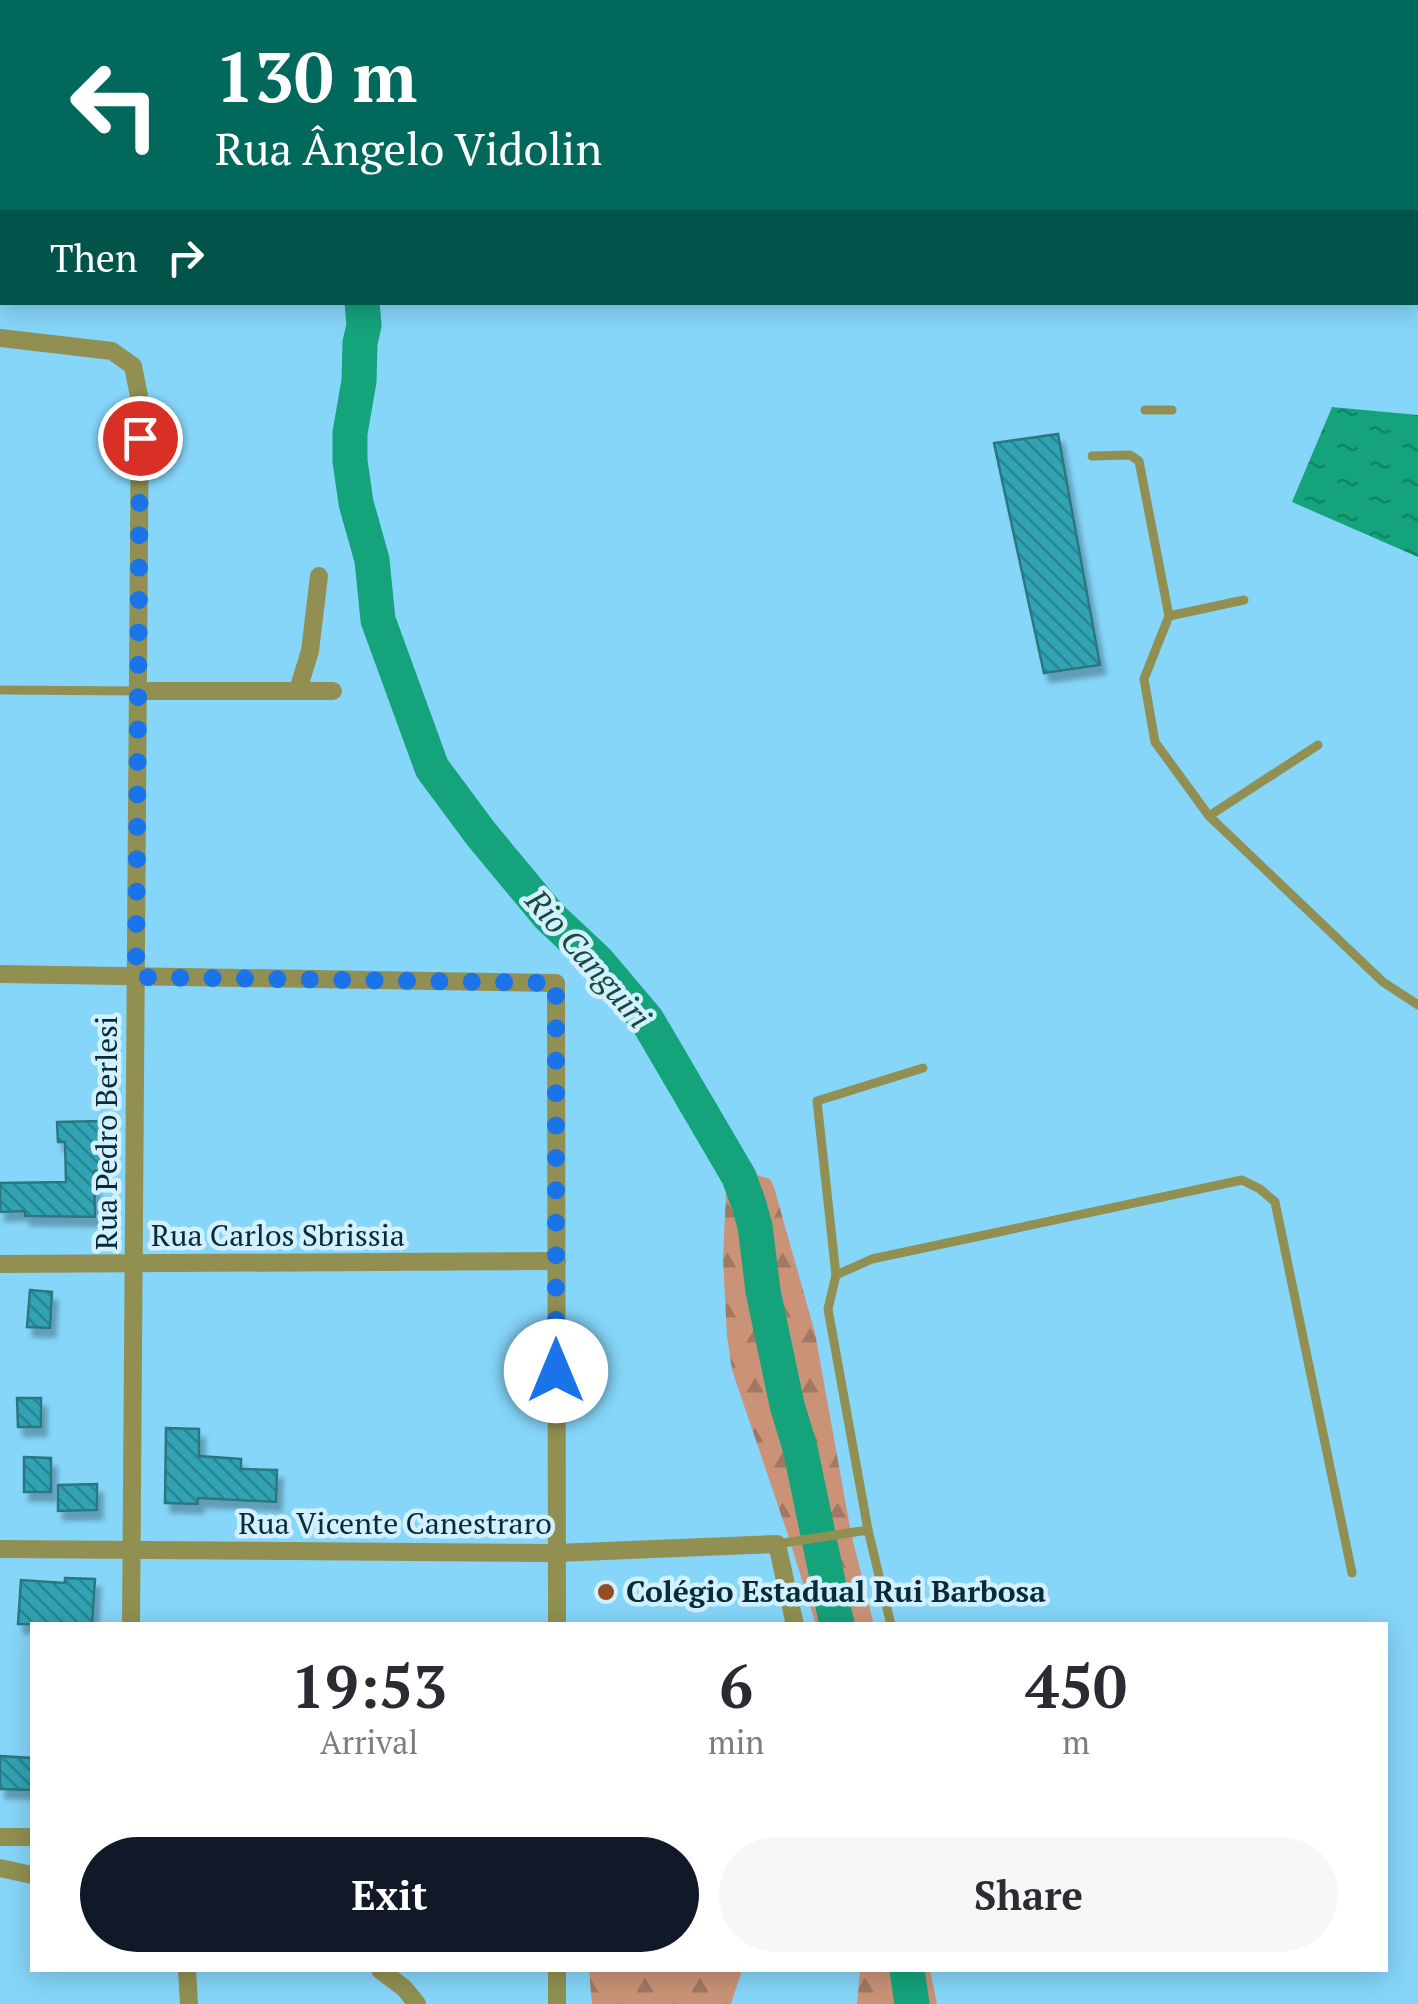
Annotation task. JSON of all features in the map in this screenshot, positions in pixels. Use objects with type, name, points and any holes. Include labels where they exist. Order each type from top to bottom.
[{"type":"street","name":"Rua Pedro Berlesi","points":[[0,338],[112,351],[133,366],[140,402],[131,1622]]},
{"type":"street","points":[[298,690],[310,651],[319,576]]},
{"type":"street","points":[[138,691],[333,691]]},
{"type":"street","points":[[0,974],[556,983],[556,1622]]},
{"type":"street","name":"Rua Carlos Sbrissia","points":[[0,1264],[556,1261]]},
{"type":"street","points":[[783,1543],[794,1622]]},
{"type":"street","name":"Rua Vicente Canestraro","points":[[0,1548],[556,1553],[783,1543]]},
{"type":"street","points":[[0,1837],[30,1837]]},
{"type":"street","points":[[0,1868],[30,1875]]},
{"type":"street","points":[[188,1972],[188,2004]]},
{"type":"street","points":[[383,1972],[418,2004]]},
{"type":"street","points":[[557,1972],[557,2004]]},
{"type":"lane","points":[[1145,410],[1172,410]]},
{"type":"lane","points":[[1092,456],[1130,454],[1139,461],[1169,616],[1144,679],[1155,742],[1209,816],[1383,982],[1418,1006]]},
{"type":"lane","points":[[1169,616],[1244,600]]},
{"type":"lane","points":[[0,690],[138,691]]},
{"type":"lane","points":[[1209,816],[1318,745]]},
{"type":"lane","points":[[890,1622],[868,1530],[828,1308],[836,1275],[817,1101],[923,1068]]},
{"type":"lane","points":[[836,1275],[872,1260],[1242,1180],[1260,1188],[1275,1202],[1352,1572]]},
{"type":"lane","points":[[783,1543],[868,1530]]},
{"type":"green space","points":[[740,1170],[770,1179],[774,1187],[815,1333],[851,1533],[873,1622],[815,1622],[732,1370],[723,1258],[727,1172]]},
{"type":"green space","points":[[589,1972],[741,1972],[731,2004],[592,2004]]},
{"type":"green space","points":[[860,1972],[930,1972],[937,2004],[857,2004]]},
{"type":"water","points":[[1332,407],[1418,415],[1418,557],[1292,502]]},
{"type":"building","points":[[1058,434],[1100,665],[1044,673],[994,443]]},
{"type":"building","points":[[100,1121],[101,1171],[94,1171],[95,1217],[0,1212],[0,1183],[66,1182],[65,1142],[58,1142],[57,1122]]},
{"type":"building","points":[[30,1290],[52,1292],[50,1328],[27,1327]]},
{"type":"building","points":[[17,1398],[41,1398],[41,1427],[18,1427]]},
{"type":"building","points":[[166,1428],[199,1429],[199,1456],[241,1459],[241,1469],[277,1470],[276,1502],[198,1498],[198,1504],[165,1503]]},
{"type":"building","points":[[24,1457],[51,1458],[51,1492],[24,1492]]},
{"type":"building","points":[[97,1484],[97,1510],[58,1511],[58,1485]]},
{"type":"building","points":[[65,1578],[95,1579],[92,1622],[18,1624],[21,1580],[65,1583]]},
{"type":"building","points":[[0,1756],[30,1758],[30,1790],[0,1789]]},
{"type":"waterway","name":"Rio Canguiri","points":[[362,305],[364,325],[350,461],[356,503],[372,560],[378,620],[432,768],[549,916],[598,962],[647,1020],[739,1177],[755,1226],[763,1291],[836,1622]]},
{"type":"waterway","name":"Rio Canguiri","points":[[907,1972],[912,2004]]},
{"type":"place","name":"Colégio Estadual Rui Barbosa","points":[[606,1592]]},
{"type":"route","points":[[140,438],[136,977],[556,983],[556,1371]]}]
